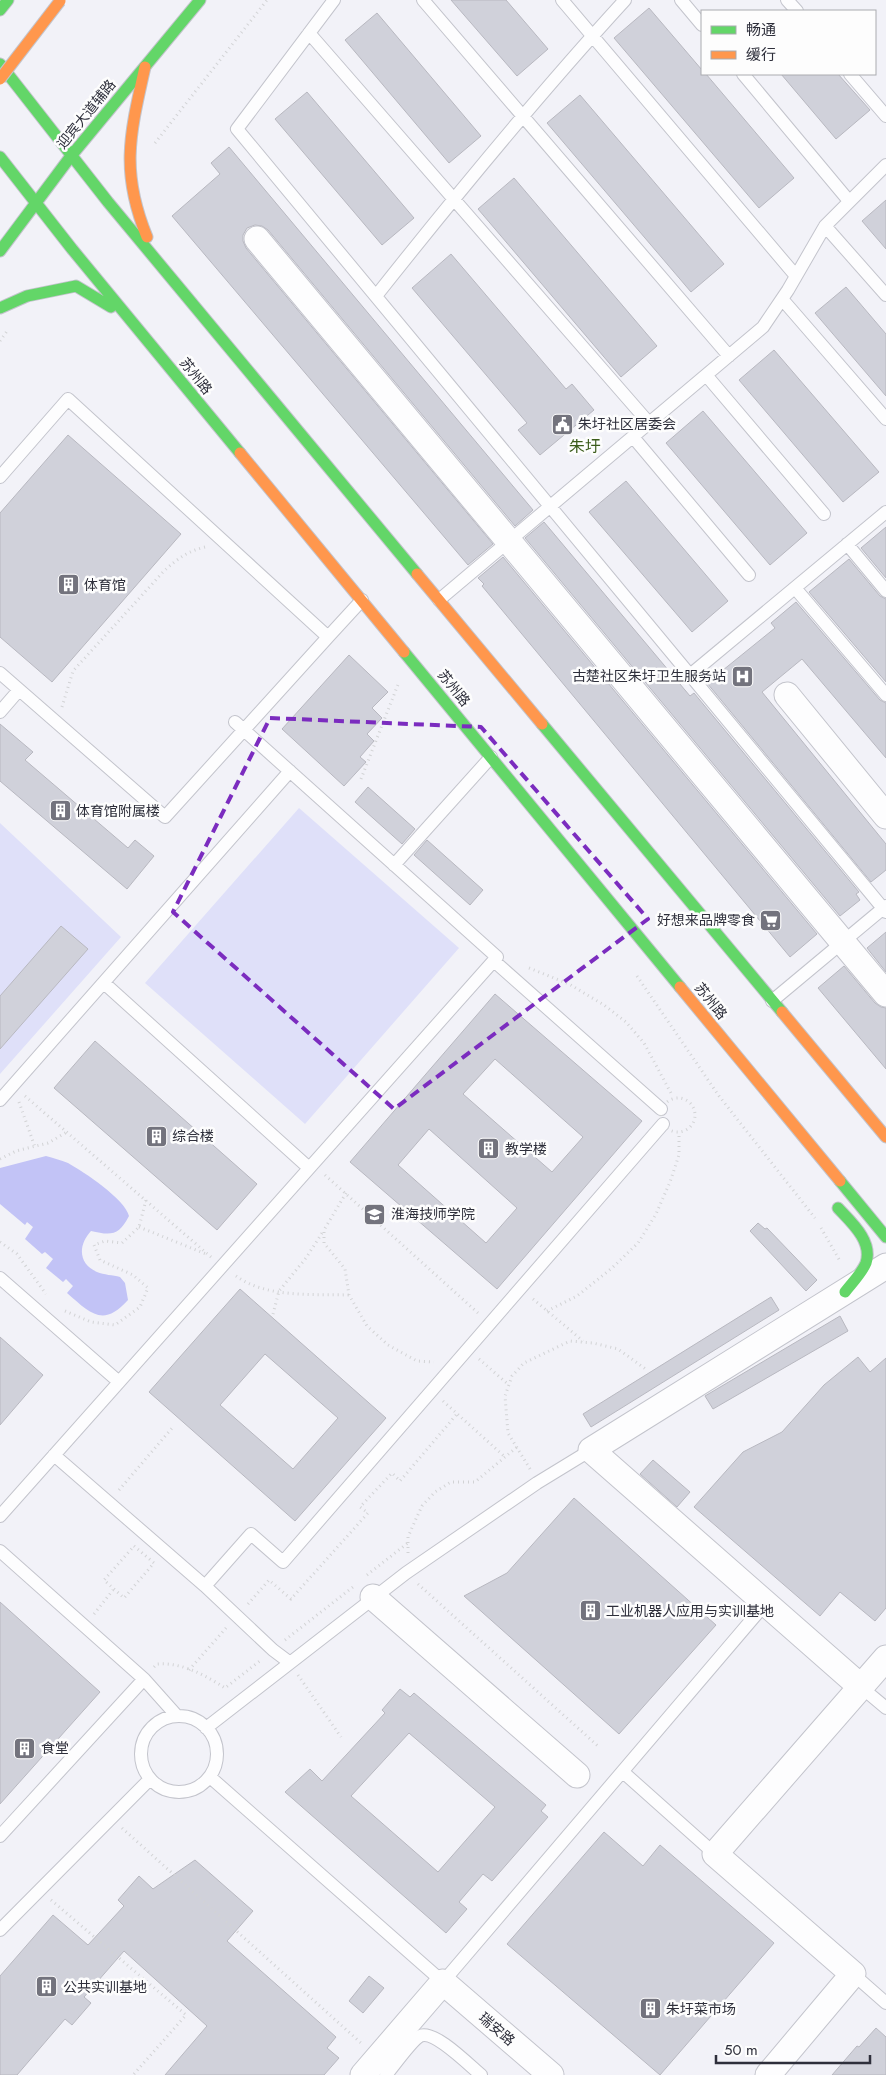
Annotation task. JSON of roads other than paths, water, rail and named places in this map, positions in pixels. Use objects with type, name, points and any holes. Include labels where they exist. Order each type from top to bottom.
[{"type":"main road","points":[[0,10],[8,0]]},
{"type":"main road","points":[[0,79],[60,0]]},
{"type":"main road","name":"迎宾大道辅路","points":[[0,251],[71,156],[200,0]]},
{"type":"main road","points":[[0,64],[71,156],[161,266],[886,1137]]},
{"type":"main road","points":[[145,67],[129,140],[129,184],[137,216],[161,266]]},
{"type":"main road","name":"苏州路","points":[[0,157],[129,318],[886,1237]]},
{"type":"main road","points":[[0,308],[9,302],[37,293],[76,286],[129,318]]},
{"type":"main road","points":[[670,974],[709,1040]]},
{"type":"main road","points":[[831,1199],[861,1236],[867,1251],[866,1263],[845,1292]]},
{"type":"street","points":[[256,239],[886,994]]},
{"type":"street","points":[[787,695],[886,816]]},
{"type":"street","points":[[861,1687],[591,1450],[886,1266]]},
{"type":"street","points":[[374,1597],[577,1775]]},
{"type":"street","points":[[768,2075],[853,1974],[715,1854],[886,1658]]},
{"type":"street","points":[[363,2075],[443,1982]]},
{"type":"street","name":"瑞安路","points":[[443,1982],[551,2075]]},
{"type":"lane","points":[[334,0],[237,129],[885,908],[772,1001]]},
{"type":"lane","points":[[423,0],[729,356]]},
{"type":"lane","points":[[562,0],[796,276]]},
{"type":"lane","points":[[376,296],[453,198],[592,35],[625,0]]},
{"type":"lane","points":[[681,0],[701,24]]},
{"type":"lane","points":[[787,0],[796,10]]},
{"type":"lane","points":[[309,34],[649,423]]},
{"type":"lane","points":[[744,75],[849,201]]},
{"type":"lane","points":[[851,75],[886,116]]},
{"type":"lane","points":[[440,600],[763,327],[782,299],[825,226],[886,165]]},
{"type":"lane","points":[[825,226],[886,295]]},
{"type":"lane","points":[[782,299],[886,419]]},
{"type":"lane","points":[[706,375],[824,514]]},
{"type":"lane","points":[[0,477],[68,399],[328,637]]},
{"type":"lane","points":[[634,437],[750,574]]},
{"type":"lane","points":[[690,675],[886,512]]},
{"type":"lane","points":[[847,544],[886,591]]},
{"type":"lane","points":[[795,588],[886,695]]},
{"type":"lane","points":[[0,673],[165,817],[239,726],[328,637],[362,600]]},
{"type":"lane","points":[[0,712],[19,690]]},
{"type":"lane","points":[[0,1516],[497,957],[239,726]]},
{"type":"lane","points":[[394,865],[491,757]]},
{"type":"lane","points":[[0,1100],[290,771]]},
{"type":"lane","points":[[494,961],[661,1109]]},
{"type":"lane","points":[[104,983],[311,1166]]},
{"type":"lane","points":[[205,1586],[251,1534],[283,1562],[663,1124]]},
{"type":"lane","points":[[0,1278],[118,1382]]},
{"type":"lane","points":[[206,1728],[406,1573],[537,1483],[591,1450]]},
{"type":"lane","points":[[54,1455],[205,1586],[289,1662]]},
{"type":"lane","points":[[0,1550],[144,1679],[177,1716]]},
{"type":"lane","points":[[210,1777],[443,1982],[766,1603]]},
{"type":"lane","points":[[0,1836],[144,1679]]},
{"type":"lane","points":[[861,1687],[886,1708]]},
{"type":"lane","points":[[177,1716],[188,1717],[206,1728],[213,1736],[217,1746],[215,1768],[210,1777],[197,1788],[181,1792],[164,1789],[150,1779],[144,1769],[141,1757],[142,1745],[147,1734],[155,1725],[177,1716]]},
{"type":"lane","points":[[623,1772],[715,1854]]},
{"type":"lane","points":[[0,1930],[150,1779]]},
{"type":"lane","points":[[853,1974],[886,2003]]},
{"type":"lane","points":[[386,2075],[418,2037],[427,2035],[439,2039],[481,2075]]},
{"type":"water","points":[[46,1156],[68,1163],[93,1179],[120,1202],[129,1216],[122,1227],[114,1232],[91,1231],[82,1248],[83,1259],[91,1269],[120,1277],[125,1283],[128,1300],[111,1314],[97,1315],[67,1293],[73,1286],[66,1279],[63,1282],[46,1268],[53,1259],[45,1252],[42,1254],[25,1239],[33,1227],[27,1222],[25,1225],[0,1204],[0,1168]]},
{"type":"place","name":"朱圩社区居委会","points":[[562,424]]},
{"type":"place","name":"体育馆","points":[[68,585]]},
{"type":"place","name":"古楚社区朱圩卫生服务站","points":[[742,676]]},
{"type":"place","name":"体育馆附属楼","points":[[60,811]]},
{"type":"place","name":"好想来品牌零食","points":[[771,920]]},
{"type":"place","name":"综合楼","points":[[156,1136]]},
{"type":"place","name":"教学楼","points":[[489,1149]]},
{"type":"place","name":"淮海技师学院","points":[[375,1214]]},
{"type":"place","name":"工业机器人应用与实训基地","points":[[590,1611]]},
{"type":"place","name":"食堂","points":[[25,1748]]},
{"type":"place","name":"公共实训基地","points":[[47,1987]]},
{"type":"place","name":"朱圩菜市场","points":[[650,2009]]},
{"type":"district","name":"朱圩","points":[[585,446]]}]
